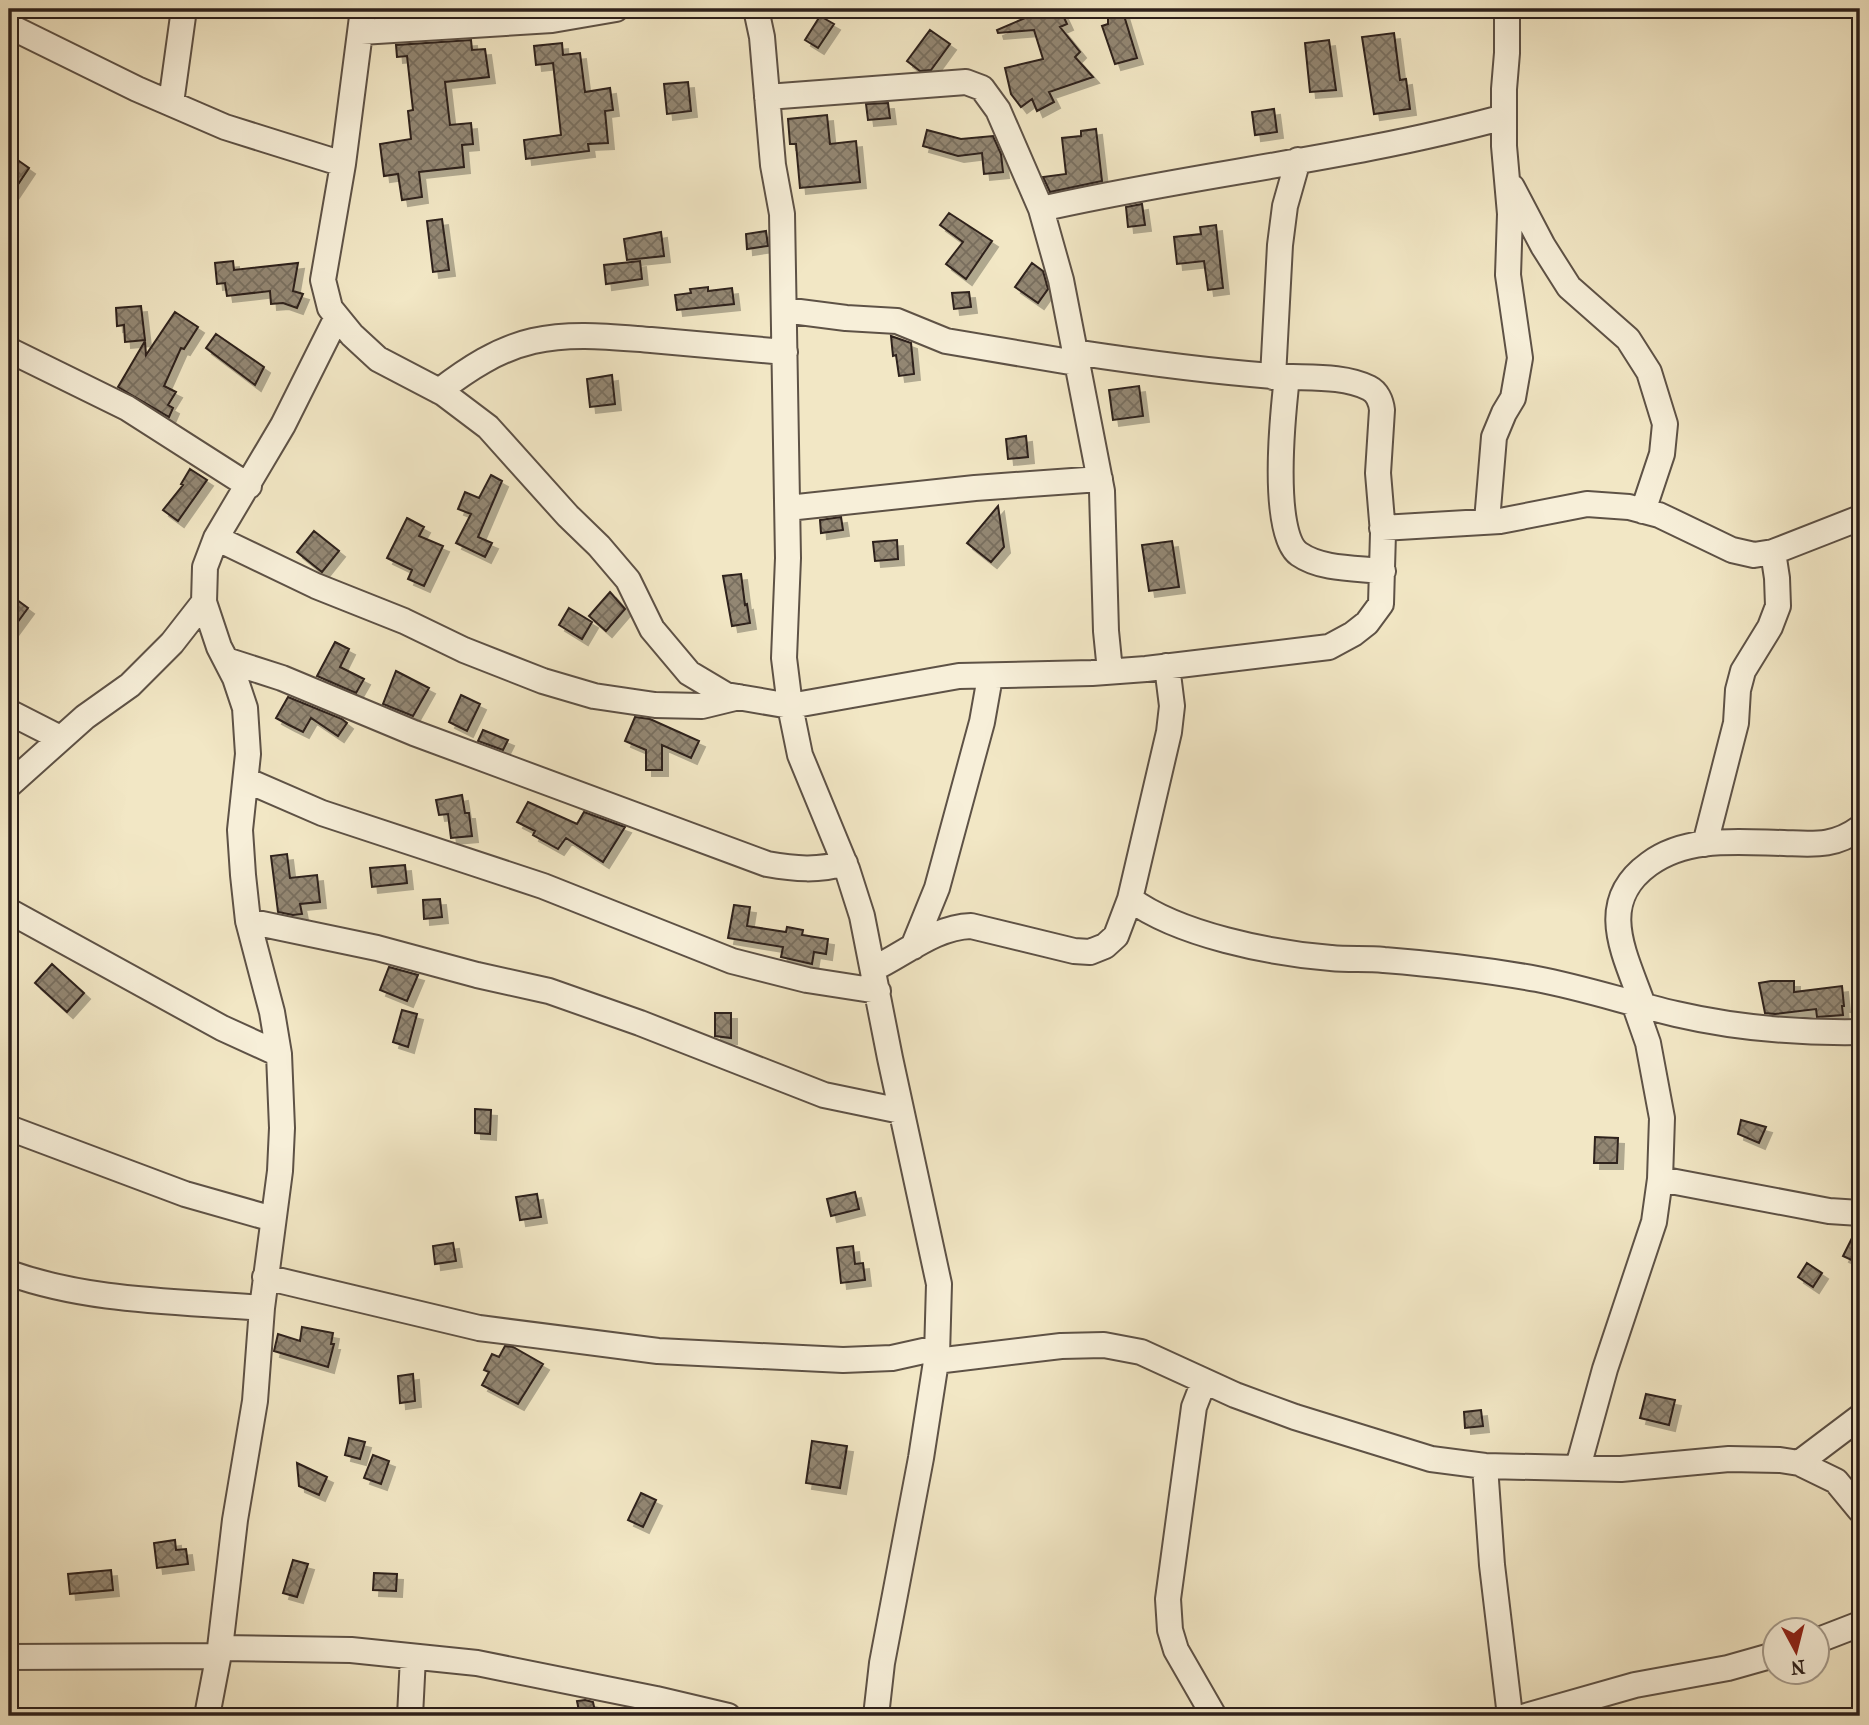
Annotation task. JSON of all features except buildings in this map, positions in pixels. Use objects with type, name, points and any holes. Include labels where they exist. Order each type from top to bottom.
[{"type":"street","points":[[171,103],[184,9]]},
{"type":"street","points":[[616,9],[552,20],[362,20],[343,164],[323,280],[330,308],[352,335],[379,359],[439,391],[488,427],[628,580],[652,629],[690,673],[726,695],[790,706],[958,676],[1110,671],[1329,647],[1367,623],[1381,604],[1383,571],[1378,473],[1382,410],[1378,396],[1371,389],[1344,381],[1075,357],[946,341],[898,321],[784,310]]},
{"type":"street","points":[[757,9],[762,37],[773,165],[782,214],[789,558],[784,658],[790,706],[800,755],[845,863],[862,916],[939,1284],[936,1354],[922,1458],[884,1650],[876,1716]]},
{"type":"street","points":[[1488,521],[1494,437],[1513,398],[1520,358],[1508,275],[1510,215],[1504,117],[1507,9]]},
{"type":"street","points":[[9,26],[225,127],[343,164]]},
{"type":"street","points":[[767,97],[966,82],[982,88],[999,110],[1041,209],[1061,280],[1100,479],[1110,671]]},
{"type":"street","points":[[1041,209],[1450,132],[1504,117]]},
{"type":"street","points":[[1298,160],[1285,206],[1280,245],[1282,516],[1288,540],[1297,553],[1310,560],[1335,566],[1383,571]]},
{"type":"street","points":[[1507,178],[1543,246],[1569,287],[1628,339],[1649,372],[1665,424],[1662,454],[1643,511]]},
{"type":"street","points":[[207,1716],[219,1652],[235,1520],[255,1401],[261,1308],[280,1171],[282,1128],[279,1054],[272,1012],[248,921],[240,830],[248,754],[245,708],[236,678],[219,647],[204,603],[205,567],[216,538],[284,425],[337,317]]},
{"type":"street","points":[[439,391],[471,367],[504,351],[532,341],[565,336],[610,336],[785,352]]},
{"type":"street","points":[[9,350],[127,408],[249,486]]},
{"type":"street","points":[[788,508],[975,488],[1100,479]]},
{"type":"street","points":[[1382,528],[1488,521],[1587,504],[1629,507],[1659,515],[1732,550],[1754,555],[1773,552],[1860,518]]},
{"type":"street","points":[[216,538],[316,586],[543,681],[594,696],[655,705],[702,706],[739,697]]},
{"type":"street","points":[[1705,844],[1736,723],[1738,690],[1743,671],[1778,606],[1773,552]]},
{"type":"street","points":[[9,785],[60,738],[130,684],[173,643],[204,603]]},
{"type":"street","points":[[226,660],[282,678],[414,733],[768,864],[796,869],[825,869],[845,863]]},
{"type":"street","points":[[246,780],[322,813],[543,886],[732,961],[807,980],[876,980],[913,947],[955,927],[971,926],[1039,944],[1090,952],[1105,946],[1116,936],[1129,899],[1169,732],[1172,706],[1167,666]]},
{"type":"street","points":[[913,947],[937,888],[982,722],[990,677]]},
{"type":"street","points":[[9,712],[60,738]]},
{"type":"street","points":[[1578,1467],[1605,1369],[1654,1222],[1660,1179],[1662,1118],[1639,1004],[1617,924],[1618,908],[1625,886],[1664,853],[1691,844],[1824,844],[1845,839],[1860,828]]},
{"type":"street","points":[[1129,899],[1148,912],[1212,936],[1267,949],[1537,979],[1677,1015],[1741,1025],[1805,1032],[1860,1032]]},
{"type":"street","points":[[9,911],[222,1028],[279,1054]]},
{"type":"street","points":[[248,921],[377,948],[549,991],[640,1023],[824,1095],[901,1111]]},
{"type":"street","points":[[9,1128],[185,1194],[273,1219]]},
{"type":"street","points":[[1660,1179],[1829,1211],[1860,1213]]},
{"type":"street","points":[[9,1273],[78,1292],[261,1308]]},
{"type":"street","points":[[265,1277],[480,1328],[658,1351],[844,1360],[1104,1345],[1141,1352],[1235,1395],[1419,1455],[1485,1466],[1621,1469],[1729,1459],[1780,1460],[1799,1463],[1836,1481],[1860,1510]]},
{"type":"street","points":[[1204,1381],[1194,1407],[1168,1599],[1170,1630],[1176,1650],[1214,1716]]},
{"type":"street","points":[[1799,1463],[1860,1417]]},
{"type":"street","points":[[1485,1466],[1492,1565],[1510,1716]]},
{"type":"street","points":[[1830,1635],[1860,1624]]},
{"type":"street","points":[[9,1657],[351,1650],[477,1663],[727,1716]]},
{"type":"street","points":[[410,1716],[413,1657]]},
{"type":"street","points":[[1526,1716],[1635,1685],[1728,1668],[1760,1659]]}]
